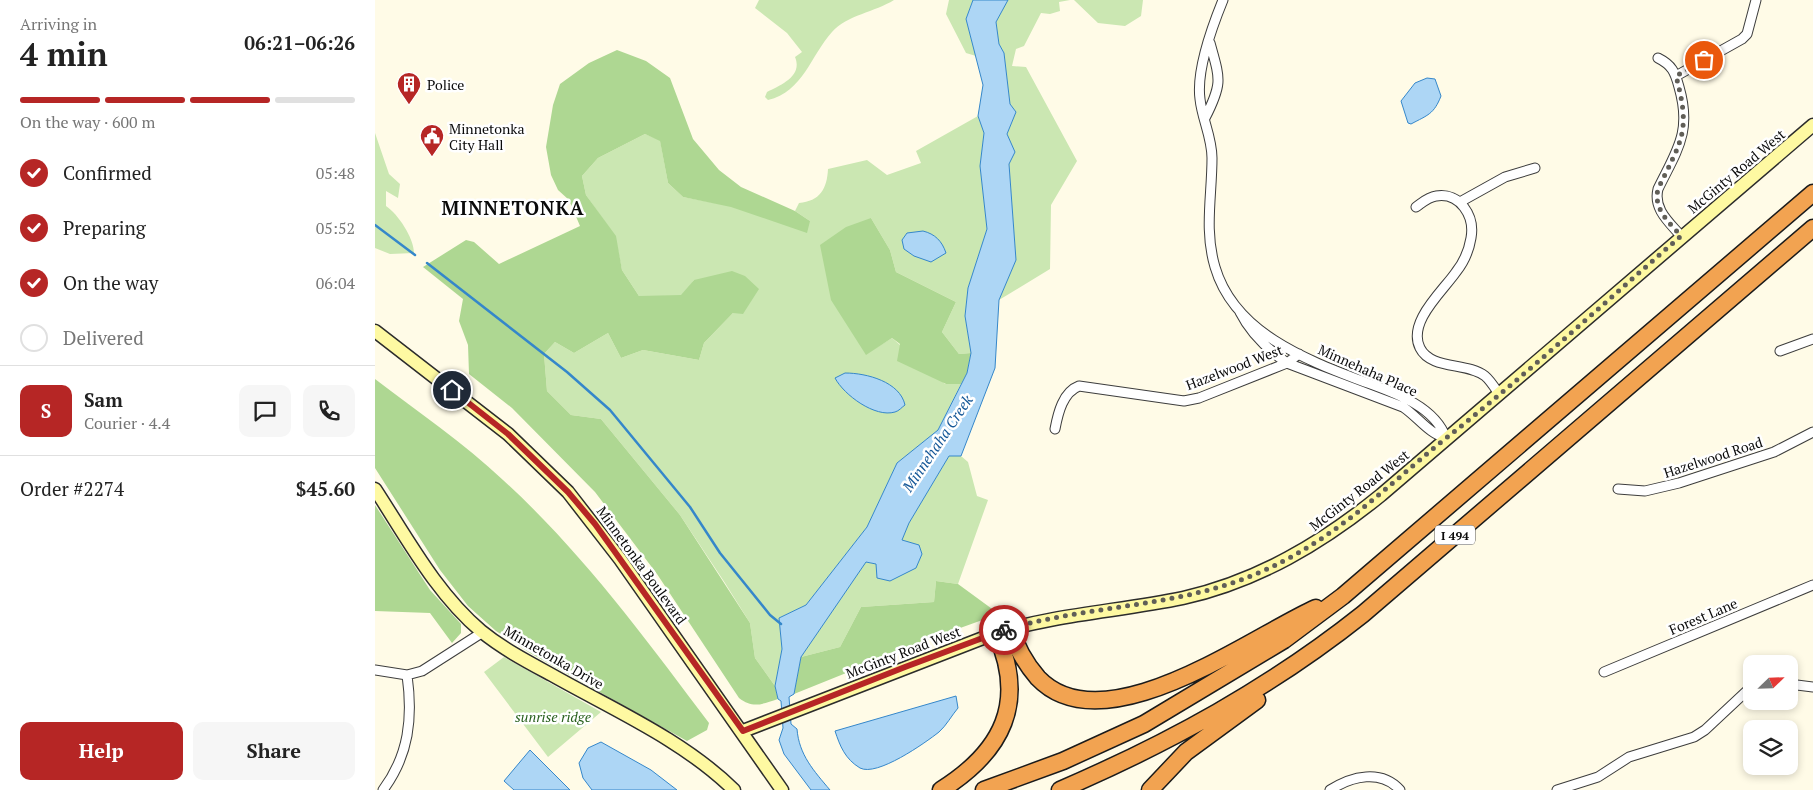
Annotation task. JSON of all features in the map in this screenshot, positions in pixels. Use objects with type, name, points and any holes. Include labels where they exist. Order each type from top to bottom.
[{"type":"highway","name":"I 494","points":[[984,790],[1063,761],[1144,724],[1284,640],[1343,596],[1813,193]]},
{"type":"highway","name":"I 494","points":[[1060,790],[1173,737],[1286,672],[1363,614],[1813,228]]},
{"type":"highway","points":[[1004,631],[1027,666],[1044,683],[1059,692],[1101,701],[1125,698],[1185,676],[1245,646],[1292,618],[1343,596]]},
{"type":"highway","points":[[941,790],[973,766],[987,750],[1005,716],[1011,698],[1004,631]]},
{"type":"highway","points":[[1150,790],[1175,764],[1206,737],[1266,693],[1286,672]]},
{"type":"highway","points":[[1155,790],[1175,764]]},
{"type":"main road","name":"McGinty Road West","points":[[743,731],[1004,631],[1067,616],[1183,598],[1219,588],[1263,570],[1321,541],[1351,519],[1499,394],[1681,236],[1813,125]]},
{"type":"main road","name":"Minnetonka Boulevard","points":[[375,331],[508,434],[568,492],[595,524],[743,731],[782,790]]},
{"type":"main road","name":"Minnetonka Drive","points":[[375,489],[437,583],[451,601],[483,632],[515,655],[685,750],[715,771],[734,790]]},
{"type":"street","name":"Minnehaha Place","points":[[1223,0],[1210,40],[1199,88],[1212,159],[1207,216],[1210,248],[1220,284],[1229,301],[1239,312],[1277,342],[1299,354],[1405,398],[1428,413],[1443,429],[1446,438]]},
{"type":"street","points":[[1676,76],[1742,39],[1747,34],[1756,0]]},
{"type":"street","points":[[1205,118],[1216,96],[1220,79],[1210,40]]},
{"type":"street","points":[[1658,58],[1671,64],[1684,105],[1683,134],[1658,189],[1656,198],[1662,213],[1681,236]]},
{"type":"street","points":[[1460,202],[1505,177],[1535,168]]},
{"type":"street","points":[[1416,207],[1436,196],[1448,196],[1460,202],[1471,217],[1472,237],[1469,248],[1456,273],[1426,311],[1418,328],[1420,348],[1426,355],[1437,361],[1472,370],[1484,376],[1499,394]]},
{"type":"street","name":"Minnehaha Place","points":[[1239,312],[1248,328],[1271,352],[1287,363],[1403,408],[1417,417],[1435,435],[1446,438]]},
{"type":"street","points":[[1780,351],[1813,339]]},
{"type":"street","name":"Hazelwood West","points":[[1055,429],[1061,407],[1072,389],[1079,386],[1184,401],[1199,398],[1287,363],[1299,354]]},
{"type":"street","name":"Hazelwood Road","points":[[1618,489],[1645,491],[1679,483],[1774,452],[1813,432]]},
{"type":"street","name":"Forest Lane","points":[[1604,672],[1813,585]]},
{"type":"street","points":[[375,670],[407,675],[422,671],[483,632]]},
{"type":"street","points":[[384,790],[398,768],[406,743],[409,710],[407,675]]},
{"type":"street","points":[[1798,685],[1813,687]]},
{"type":"street","points":[[1557,790],[1598,777],[1629,757],[1694,737],[1705,730],[1743,694]]},
{"type":"street","points":[[1330,790],[1357,778],[1373,775],[1387,779],[1400,790]]},
{"type":"green space","points":[[759,0],[894,0],[838,26],[825,41],[798,81],[780,96],[768,100],[765,97],[767,92],[784,83],[793,75],[797,64],[795,57],[802,52],[787,33],[755,8]]},
{"type":"green space","points":[[949,0],[973,0],[966,19],[976,56],[966,53],[946,14]]},
{"type":"green space","points":[[1008,0],[1070,0],[1059,2],[1060,11],[1050,14],[1041,13],[1024,46],[1016,49],[1012,66],[1026,67],[1077,161],[1051,205],[1050,269],[999,300],[1016,260],[1009,164],[1014,152],[1007,134],[1016,112],[1010,104],[1004,53],[999,44],[996,22]]},
{"type":"green space","points":[[1074,0],[1143,0],[1141,16],[1125,26],[1098,23]]},
{"type":"green space","points":[[617,50],[646,61],[670,78],[693,139],[719,170],[741,187],[795,211],[810,221],[807,233],[731,207],[683,197],[668,183],[660,141],[645,134],[598,158],[582,176],[586,195],[616,236],[622,270],[639,296],[681,295],[694,280],[732,271],[745,276],[759,289],[743,314],[733,313],[704,343],[699,360],[643,350],[621,358],[608,333],[574,353],[555,342],[544,354],[547,391],[571,415],[601,419],[680,515],[750,623],[755,658],[775,686],[778,699],[762,704],[749,704],[739,698],[657,574],[595,492],[512,408],[469,374],[468,345],[459,321],[463,299],[423,267],[466,240],[474,242],[499,264],[580,226],[569,200],[558,190],[551,175],[546,147],[553,105],[560,84],[589,63]]},
{"type":"green space","points":[[978,116],[984,133],[980,166],[987,229],[968,288],[965,316],[971,353],[959,354],[942,332],[956,302],[896,272],[890,250],[871,218],[866,354],[892,338],[945,384],[961,384],[938,430],[897,463],[867,527],[806,605],[779,618],[782,649],[775,686],[755,658],[750,623],[680,515],[601,419],[571,415],[547,391],[544,354],[555,342],[574,353],[608,333],[621,358],[643,350],[699,360],[704,343],[733,313],[694,280],[682,296],[639,296],[622,270],[615,236],[586,195],[582,176],[598,158],[645,134],[660,140],[668,183],[683,197],[810,221],[795,211],[799,203],[812,200],[821,193],[826,182],[828,169],[867,160],[887,175],[921,163],[916,151]]},
{"type":"green space","points":[[375,133],[389,174],[400,184],[398,198],[386,191],[386,206],[404,227],[411,240],[414,253],[390,254],[375,248]]},
{"type":"green space","points":[[871,218],[890,250],[896,272],[956,302],[942,332],[959,354],[971,353],[967,373],[961,384],[946,384],[897,361],[900,344],[892,338],[866,355],[831,300],[820,245],[846,227]]},
{"type":"green space","points":[[375,379],[457,440],[488,466],[560,536],[661,659],[709,723],[707,730],[687,741],[530,653],[496,631],[468,606],[440,570],[375,468]]},
{"type":"green space","points":[[949,456],[961,456],[968,462],[977,496],[988,500],[958,584],[936,581],[934,602],[861,607],[840,647],[801,657],[866,562],[876,564],[919,546],[902,540],[909,523]]},
{"type":"green space","points":[[375,505],[430,590],[461,624],[461,633],[452,643],[430,613],[375,611]]},
{"type":"green space","points":[[936,581],[958,584],[999,614],[938,636],[794,694],[801,657],[840,647],[861,607],[934,602]]},
{"type":"green space","name":"sunrise ridge","points":[[504,657],[601,712],[548,757],[484,672]]},
{"type":"water","name":"Minnehaha Creek","points":[[973,0],[1008,0],[996,22],[999,44],[1004,53],[1010,104],[1016,112],[1007,134],[1015,152],[1009,164],[1016,260],[999,300],[995,368],[961,456],[949,456],[909,523],[902,540],[919,545],[922,554],[916,568],[890,581],[877,578],[876,564],[866,562],[801,657],[794,694],[789,697],[791,724],[797,729],[801,747],[808,762],[830,790],[811,790],[784,754],[779,740],[783,728],[781,701],[778,699],[775,686],[782,649],[779,618],[806,605],[867,527],[897,463],[938,430],[967,373],[971,353],[965,316],[968,288],[987,229],[980,166],[984,133],[978,116],[983,85],[966,19]]},
{"type":"water","points":[[1427,78],[1435,79],[1441,96],[1436,107],[1430,113],[1411,124],[1408,123],[1401,101],[1415,83]]},
{"type":"water","points":[[923,231],[938,239],[946,253],[931,262],[914,256],[904,249],[902,240],[907,233]]},
{"type":"water","points":[[845,373],[854,373],[881,380],[897,390],[905,405],[896,411],[887,413],[878,412],[861,404],[839,385],[835,378]]},
{"type":"water","points":[[956,696],[958,708],[939,732],[901,758],[878,768],[860,768],[850,761],[835,731]]},
{"type":"water","points":[[601,742],[651,770],[677,790],[592,790],[583,778],[579,763],[588,748]]},
{"type":"water","points":[[530,750],[570,790],[514,790],[504,781]]},
{"type":"waterway","points":[[375,225],[415,255]]},
{"type":"waterway","points":[[427,263],[567,372],[610,410],[690,507],[720,553],[770,615],[781,624]]},
{"type":"way so far","points":[[1004,630],[1077,614],[1183,598],[1219,588],[1289,559],[1321,541],[1381,495],[1681,236],[1657,206],[1656,198],[1658,189],[1683,134],[1685,120],[1684,105],[1676,76],[1704,60]]},
{"type":"place","name":"Police","points":[[409,105]]},
{"type":"place","name":"Minnetonka City Hall","points":[[432,157]]},
{"type":"district","name":"MINNETONKA","points":[[513,207]]},
{"type":"route","points":[[452,390],[508,434],[568,492],[595,524],[743,731],[793,710],[1004,630]]}]
